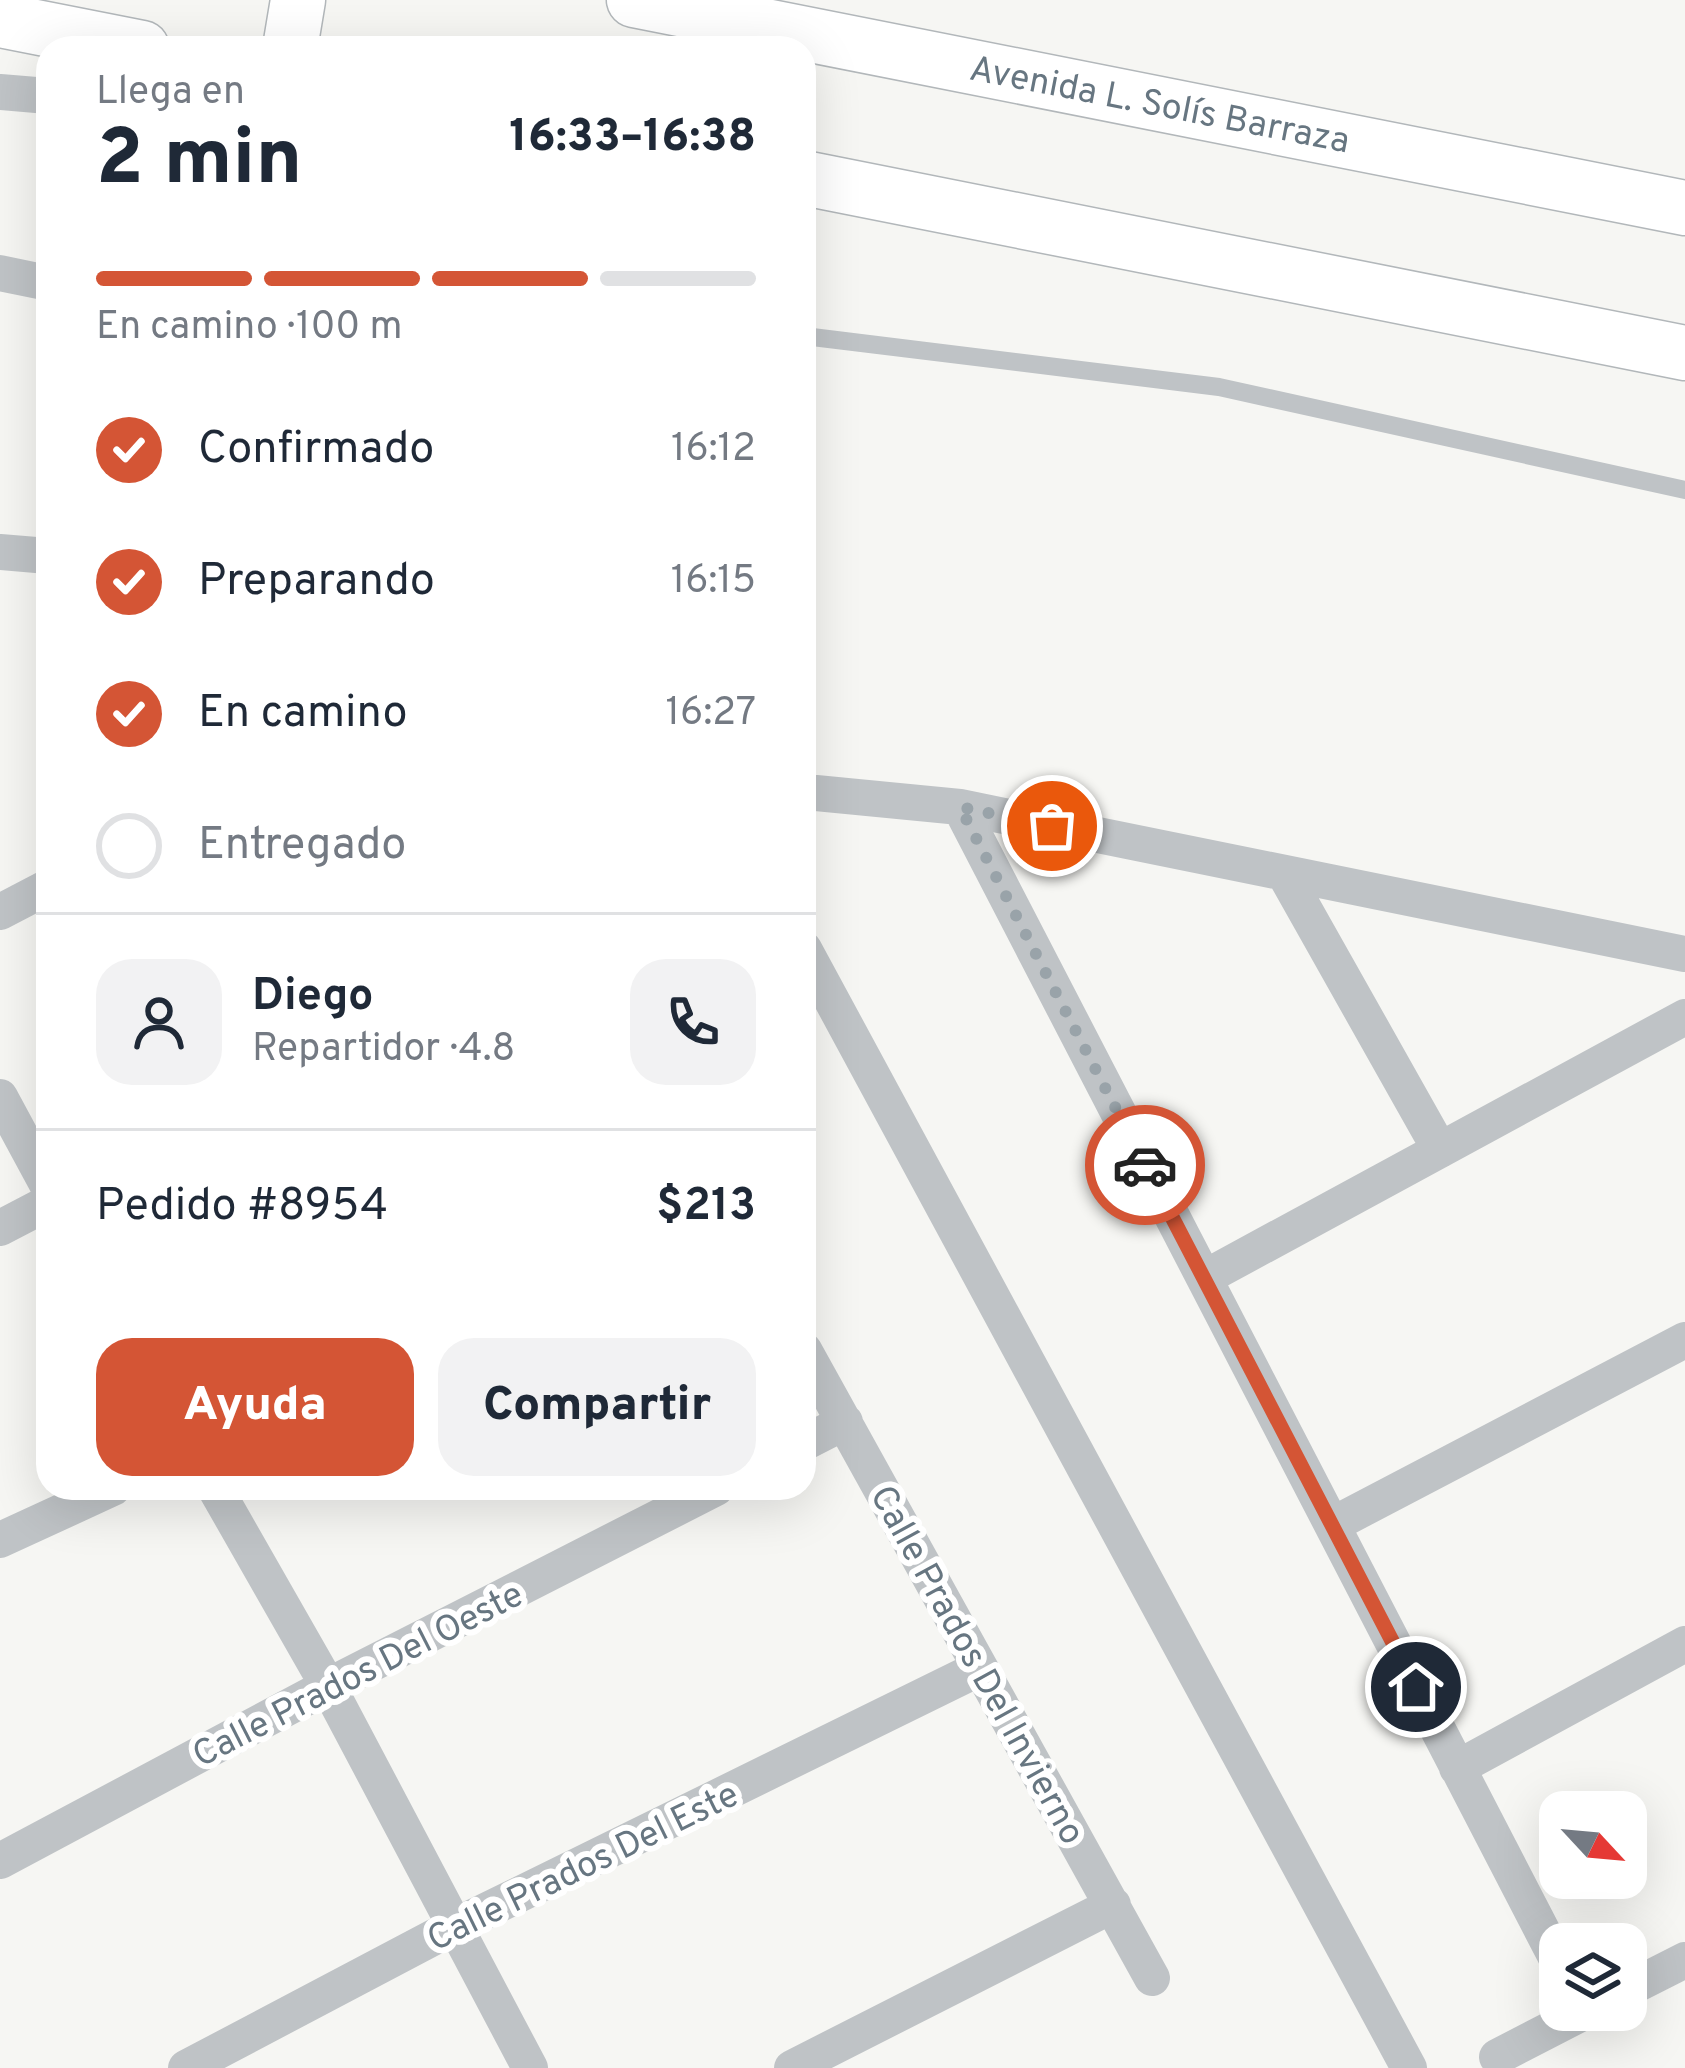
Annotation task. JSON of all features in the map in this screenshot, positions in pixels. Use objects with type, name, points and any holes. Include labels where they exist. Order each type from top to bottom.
[{"type":"main road","points":[[292,36],[298,0]]},
{"type":"main road","name":"Avenida L. Solís Barraza","points":[[634,0],[816,36]]},
{"type":"main road","points":[[0,20],[81,36]]},
{"type":"main road","name":"Avenida L. Solís Barraza","points":[[816,36],[1685,208]]},
{"type":"main road","points":[[816,180],[1685,353]]},
{"type":"street","points":[[0,92],[36,95]]},
{"type":"street","points":[[0,273],[36,280]]},
{"type":"street","points":[[0,552],[36,555]]},
{"type":"street","points":[[817,793],[960,807],[1685,954]]},
{"type":"street","points":[[960,807],[1539,1925]]},
{"type":"street","points":[[1284,873],[1440,1150]]},
{"type":"street","points":[[0,912],[36,892]]},
{"type":"street","points":[[816,972],[1408,2068]]},
{"type":"street","points":[[1204,1278],[1685,1017]]},
{"type":"street","points":[[0,1096],[36,1164]]},
{"type":"street","points":[[0,1228],[36,1209]]},
{"type":"street","points":[[1332,1525],[1685,1340]]},
{"type":"street","name":"Calle Prados Del Invierno","points":[[816,1371],[1152,1978]]},
{"type":"street","points":[[816,1437],[845,1422]]},
{"type":"street","points":[[0,1540],[87,1500]]},
{"type":"street","points":[[221,1500],[328,1686],[530,2068]]},
{"type":"street","name":"Calle Prados Del Oeste","points":[[0,1861],[692,1500]]},
{"type":"street","points":[[1457,1768],[1685,1644]]},
{"type":"street","name":"Calle Prados Del Este","points":[[187,2068],[457,1925],[980,1668]]},
{"type":"street","points":[[792,2068],[1113,1905]]},
{"type":"street","points":[[1647,1979],[1685,1960]]},
{"type":"street","points":[[1496,2057],[1546,2031]]},
{"type":"lane","points":[[816,337],[1219,387],[1685,490]]},
{"type":"way so far","points":[[1052,826],[960,807],[1145,1165]]},
{"type":"route","points":[[1145,1165],[1416,1687]]}]
